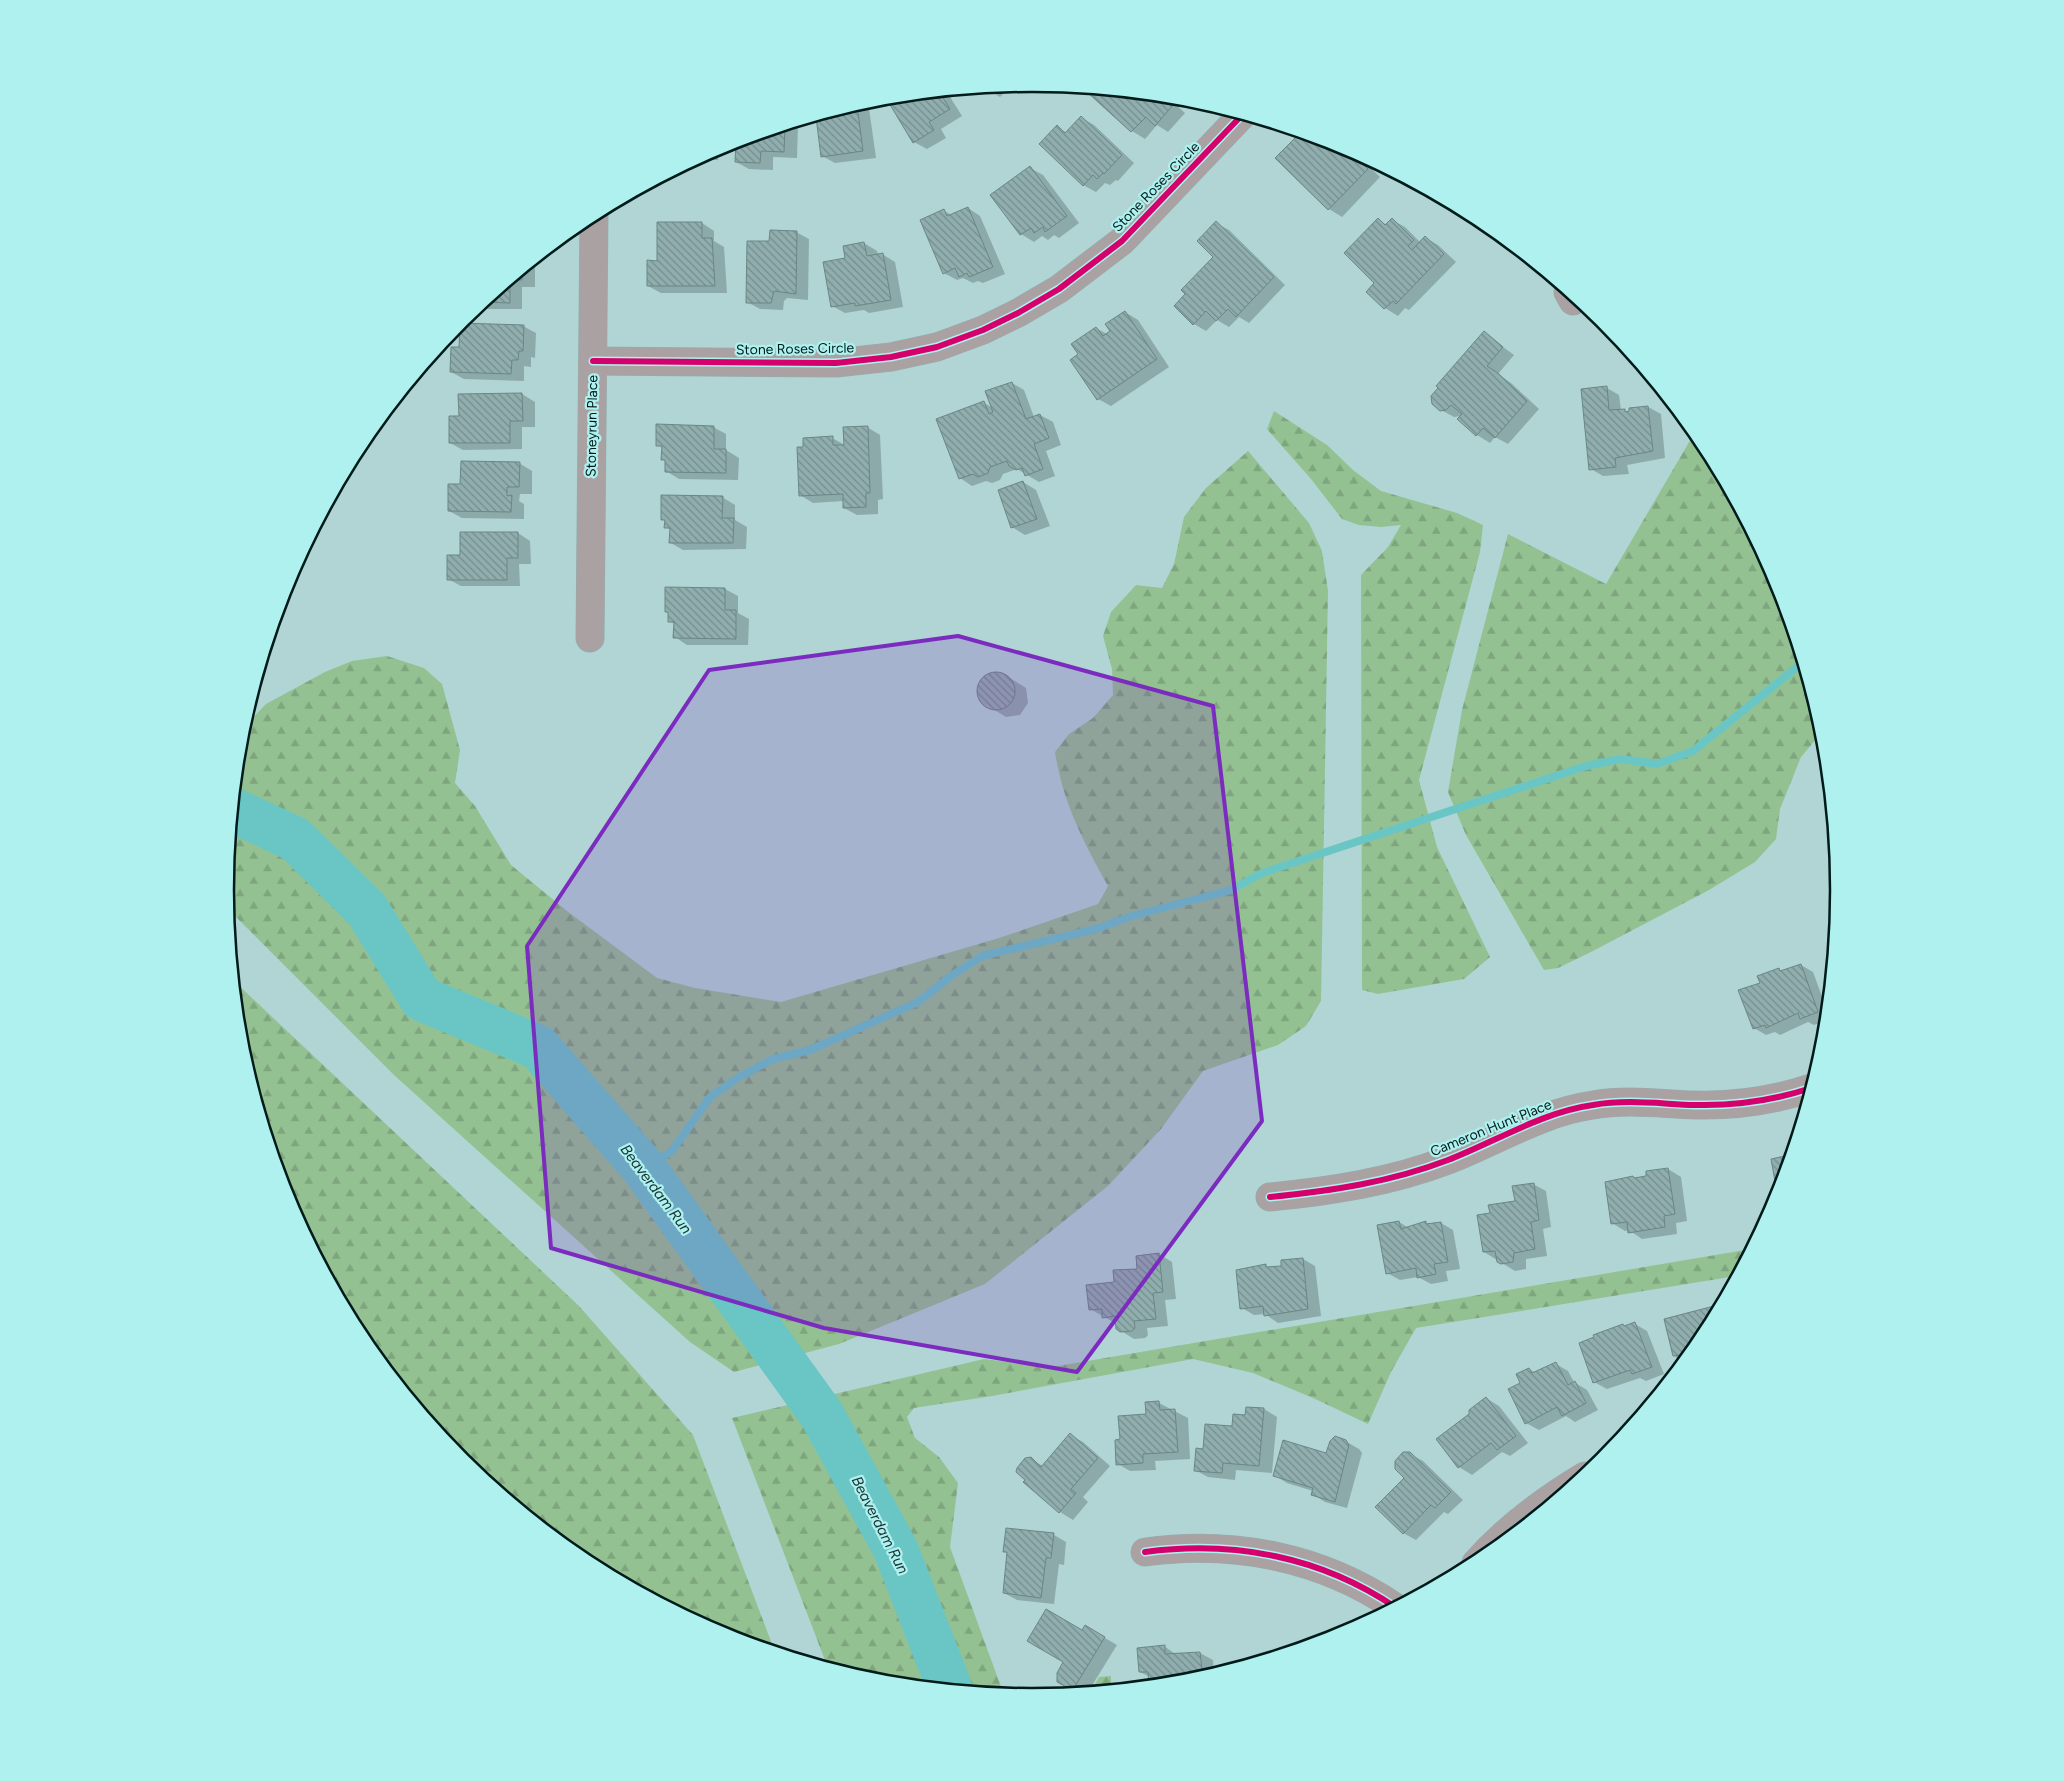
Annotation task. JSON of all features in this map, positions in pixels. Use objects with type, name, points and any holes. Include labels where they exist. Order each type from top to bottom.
[{"type":"street","name":"Stone Roses Circle","points":[[593,361],[836,363],[891,357],[928,349],[974,334],[1018,313],[1059,289],[1097,262],[1122,241],[1238,120]]},
{"type":"street","name":"Stoneyrun Place","points":[[590,638],[594,224]]},
{"type":"street","name":"Cameron Hunt Place","points":[[1270,1197],[1330,1191],[1391,1178],[1447,1161],[1559,1113],[1592,1105],[1631,1102],[1696,1105],[1745,1102],[1805,1089]]},
{"type":"street","points":[[1513,1527],[1535,1509]]},
{"type":"street","points":[[1146,1552],[1210,1548],[1252,1551],[1294,1560],[1334,1574],[1373,1592],[1390,1603]]},
{"type":"highlighted area","points":[[958,636],[1213,706],[1262,1121],[1077,1372],[824,1328],[551,1248],[527,946],[709,670]]},
{"type":"green space","points":[[1274,411],[1327,445],[1353,470],[1381,491],[1457,513],[1483,525],[1480,552],[1419,780],[1437,847],[1490,957],[1464,979],[1378,994],[1362,990],[1361,575],[1388,547],[1401,525],[1381,527],[1359,525],[1342,519],[1311,479],[1267,429]]},
{"type":"green space","points":[[1691,440],[1723,492],[1748,538],[1769,585],[1788,634],[1803,684],[1816,740],[1801,757],[1780,809],[1776,839],[1755,862],[1709,890],[1591,952],[1558,968],[1544,970],[1466,835],[1448,792],[1462,710],[1508,534],[1606,584]]},
{"type":"green space","points":[[1248,451],[1309,523],[1322,551],[1328,591],[1321,1001],[1306,1026],[1278,1045],[1203,1071],[1161,1129],[1108,1186],[985,1284],[839,1344],[734,1372],[690,1342],[394,1075],[235,916],[236,838],[241,786],[253,717],[266,704],[325,672],[352,661],[387,656],[424,668],[442,684],[460,750],[455,783],[475,806],[511,865],[567,911],[657,978],[695,988],[781,1002],[999,938],[1098,904],[1108,886],[1075,821],[1063,788],[1055,752],[1069,734],[1093,718],[1113,695],[1112,669],[1103,636],[1111,612],[1136,585],[1162,588],[1174,564],[1184,517],[1206,488]]},
{"type":"green space","points":[[240,987],[579,1306],[693,1435],[772,1645],[727,1628],[679,1606],[633,1582],[589,1554],[546,1524],[506,1490],[468,1455],[432,1417],[368,1334],[341,1290],[316,1243],[295,1196],[276,1147],[261,1097],[249,1046]]},
{"type":"green space","points":[[1744,1250],[1730,1277],[1416,1328],[1391,1372],[1368,1424],[1253,1373],[1193,1359],[992,1396],[914,1408],[907,1417],[915,1438],[939,1457],[958,1483],[950,1547],[1001,1687],[928,1682],[876,1673],[825,1661],[732,1418],[984,1359],[1052,1367]]},
{"type":"green space","points":[[1111,1676],[1111,1684],[1094,1686],[1099,1677]]},
{"type":"building","points":[[1090,95],[1136,99],[1173,105],[1155,126],[1146,117],[1131,132]]},
{"type":"building","points":[[943,98],[950,109],[929,122],[934,130],[913,143],[890,105]]},
{"type":"building","points":[[858,112],[863,151],[821,157],[817,122]]},
{"type":"building","points":[[1081,116],[1122,155],[1104,174],[1097,179],[1093,175],[1083,186],[1039,144],[1057,125],[1065,133]]},
{"type":"building","points":[[785,132],[784,152],[761,151],[760,163],[735,162],[736,150]]},
{"type":"building","points":[[1296,137],[1337,153],[1368,169],[1328,210],[1275,158]]},
{"type":"building","points":[[1030,166],[1067,216],[1045,232],[1043,227],[1034,233],[1031,228],[1020,235],[990,195]]},
{"type":"building","points":[[968,207],[993,267],[969,277],[967,273],[959,277],[955,268],[943,274],[920,220],[944,209],[947,216]]},
{"type":"building","points":[[1378,218],[1385,225],[1392,218],[1414,240],[1408,246],[1412,250],[1425,236],[1444,254],[1396,304],[1393,301],[1384,309],[1366,292],[1374,283],[1344,253]]},
{"type":"building","points":[[1216,221],[1274,277],[1236,317],[1228,309],[1216,321],[1206,311],[1193,325],[1174,306],[1185,294],[1181,290],[1213,257],[1197,241]]},
{"type":"building","points":[[657,222],[702,222],[702,238],[712,238],[715,286],[647,286],[647,260],[657,261]]},
{"type":"building","points":[[770,230],[797,231],[796,294],[774,291],[771,303],[746,303],[747,241],[769,241]]},
{"type":"building","points":[[864,242],[867,256],[883,253],[891,300],[855,306],[855,303],[831,307],[823,262],[845,258],[843,246]]},
{"type":"building","points":[[510,288],[510,303],[494,302]]},
{"type":"building","points":[[1125,311],[1157,359],[1097,400],[1070,360],[1078,354],[1071,344],[1096,327],[1103,336],[1110,331],[1105,324]]},
{"type":"building","points":[[471,323],[524,325],[523,351],[519,351],[518,360],[512,360],[511,374],[450,372],[451,347],[459,347],[460,335]]},
{"type":"building","points":[[1484,331],[1503,347],[1487,366],[1499,374],[1527,401],[1495,438],[1483,428],[1476,436],[1457,419],[1462,414],[1451,405],[1446,410],[1440,411],[1432,404],[1431,396],[1438,388],[1436,386]]},
{"type":"building","points":[[1012,382],[1026,419],[1040,414],[1049,438],[1034,444],[1043,469],[1025,476],[1022,468],[1016,470],[1009,466],[1007,461],[990,467],[988,473],[978,477],[973,474],[959,479],[936,419],[984,401],[989,414],[993,412],[985,391]]},
{"type":"building","points":[[1607,386],[1609,410],[1625,409],[1625,412],[1629,411],[1629,408],[1648,406],[1653,451],[1615,458],[1616,467],[1589,470],[1581,389]]},
{"type":"building","points":[[522,393],[523,421],[510,421],[510,443],[449,443],[449,416],[459,416],[458,394]]},
{"type":"building","points":[[656,424],[714,426],[714,449],[726,449],[726,473],[665,472],[665,460],[661,460],[662,446],[656,446]]},
{"type":"building","points":[[868,426],[870,493],[866,493],[866,507],[843,508],[843,494],[799,496],[797,447],[803,447],[803,438],[833,436],[833,445],[844,445],[843,427]]},
{"type":"building","points":[[461,461],[520,462],[519,487],[507,487],[507,496],[512,495],[511,512],[448,511],[448,484],[460,484]]},
{"type":"building","points":[[1023,481],[1037,519],[1011,528],[998,490]]},
{"type":"building","points":[[661,495],[723,496],[722,518],[734,518],[733,543],[669,543],[670,528],[664,528],[665,520],[661,520]]},
{"type":"building","points":[[460,532],[518,532],[518,558],[507,558],[507,580],[447,580],[447,555],[460,555]]},
{"type":"building","points":[[665,587],[725,588],[725,610],[736,610],[736,639],[673,638],[674,622],[668,622],[668,612],[665,612]]},
{"type":"building","points":[[996,672],[1010,677],[1015,691],[1010,705],[996,710],[982,705],[977,691],[982,677]]},
{"type":"building","points":[[1801,964],[1818,1012],[1800,1019],[1798,1013],[1766,1028],[1765,1025],[1753,1029],[1738,990],[1760,983],[1757,976],[1779,968],[1780,971]]},
{"type":"building","points":[[1784,1156],[1775,1181],[1771,1159]]},
{"type":"building","points":[[1668,1168],[1675,1214],[1664,1216],[1665,1227],[1628,1233],[1627,1222],[1611,1224],[1605,1182],[1633,1176],[1634,1178],[1646,1176],[1646,1171]]},
{"type":"building","points":[[1534,1183],[1539,1220],[1531,1222],[1535,1249],[1514,1253],[1513,1262],[1501,1264],[1497,1262],[1495,1251],[1483,1252],[1477,1215],[1490,1213],[1488,1205],[1515,1201],[1512,1186]]},
{"type":"building","points":[[1399,1221],[1401,1229],[1426,1221],[1426,1224],[1441,1222],[1448,1262],[1434,1264],[1436,1274],[1417,1278],[1416,1268],[1386,1274],[1377,1225]]},
{"type":"building","points":[[1159,1253],[1163,1292],[1153,1293],[1156,1319],[1134,1321],[1135,1328],[1132,1331],[1120,1332],[1116,1329],[1115,1316],[1102,1318],[1102,1309],[1089,1310],[1086,1285],[1114,1282],[1113,1270],[1137,1269],[1136,1256]]},
{"type":"building","points":[[1303,1258],[1308,1309],[1264,1316],[1263,1306],[1240,1309],[1236,1270],[1266,1264],[1266,1267],[1281,1266],[1281,1260]]},
{"type":"building","points":[[1713,1306],[1680,1355],[1673,1356],[1664,1319]]},
{"type":"building","points":[[1635,1322],[1652,1367],[1632,1374],[1630,1370],[1593,1383],[1579,1343],[1594,1337],[1593,1335],[1623,1324],[1624,1326]]},
{"type":"building","points":[[1556,1362],[1568,1385],[1575,1381],[1586,1403],[1562,1416],[1557,1407],[1525,1424],[1508,1389],[1520,1383],[1516,1374],[1529,1368],[1532,1373]]},
{"type":"building","points":[[1486,1397],[1516,1436],[1497,1450],[1491,1443],[1458,1468],[1436,1439],[1469,1414],[1469,1410]]},
{"type":"building","points":[[1159,1401],[1160,1410],[1175,1409],[1178,1452],[1143,1454],[1143,1463],[1116,1465],[1115,1440],[1120,1439],[1118,1416],[1146,1414],[1145,1402]]},
{"type":"building","points":[[1246,1407],[1264,1408],[1259,1466],[1223,1463],[1222,1473],[1194,1471],[1196,1448],[1203,1449],[1205,1424],[1232,1426],[1233,1414],[1245,1415]]},
{"type":"building","points":[[1070,1433],[1098,1458],[1071,1489],[1076,1493],[1059,1513],[1023,1482],[1025,1480],[1016,1472],[1025,1458],[1031,1457],[1041,1467]]},
{"type":"building","points":[[1335,1436],[1346,1440],[1349,1445],[1335,1502],[1311,1495],[1313,1488],[1273,1476],[1283,1440],[1326,1453],[1330,1441]]},
{"type":"building","points":[[1403,1452],[1410,1452],[1451,1492],[1435,1508],[1431,1505],[1403,1534],[1375,1507],[1404,1478],[1395,1469],[1395,1461]]},
{"type":"building","points":[[1006,1528],[1054,1533],[1051,1558],[1046,1558],[1041,1598],[1003,1593],[1007,1552],[1003,1552]]},
{"type":"building","points":[[1046,1609],[1082,1630],[1085,1625],[1105,1637],[1074,1687],[1067,1687],[1057,1682],[1057,1673],[1063,1662],[1027,1641]]},
{"type":"building","points":[[1165,1645],[1165,1654],[1200,1652],[1202,1670],[1149,1680],[1148,1672],[1139,1672],[1137,1648]]},
{"type":"waterway","points":[[643,1167],[671,1152],[710,1097],[739,1077],[773,1059],[810,1050],[918,1002],[951,976],[982,956],[1096,929],[1132,916],[1231,890],[1262,873],[1586,766],[1620,759],[1657,764],[1693,751],[1798,666]]},
{"type":"waterway","name":"Beaverdam Run","points":[[238,813],[295,839],[367,910],[422,999],[538,1047],[643,1167],[822,1415],[896,1550],[948,1684]]},
{"type":"cycle path","points":[[593,361],[836,363],[891,357],[937,347],[983,330],[1018,313],[1059,289],[1122,241],[1238,120]]},
{"type":"cycle path","points":[[1270,1197],[1316,1192],[1383,1180],[1405,1174],[1466,1153],[1519,1128],[1555,1114],[1593,1105],[1618,1102],[1695,1105],[1739,1103],[1783,1096],[1805,1090]]},
{"type":"cycle path","points":[[1145,1552],[1211,1548],[1276,1556],[1307,1564],[1337,1576],[1367,1590],[1389,1604]]}]
